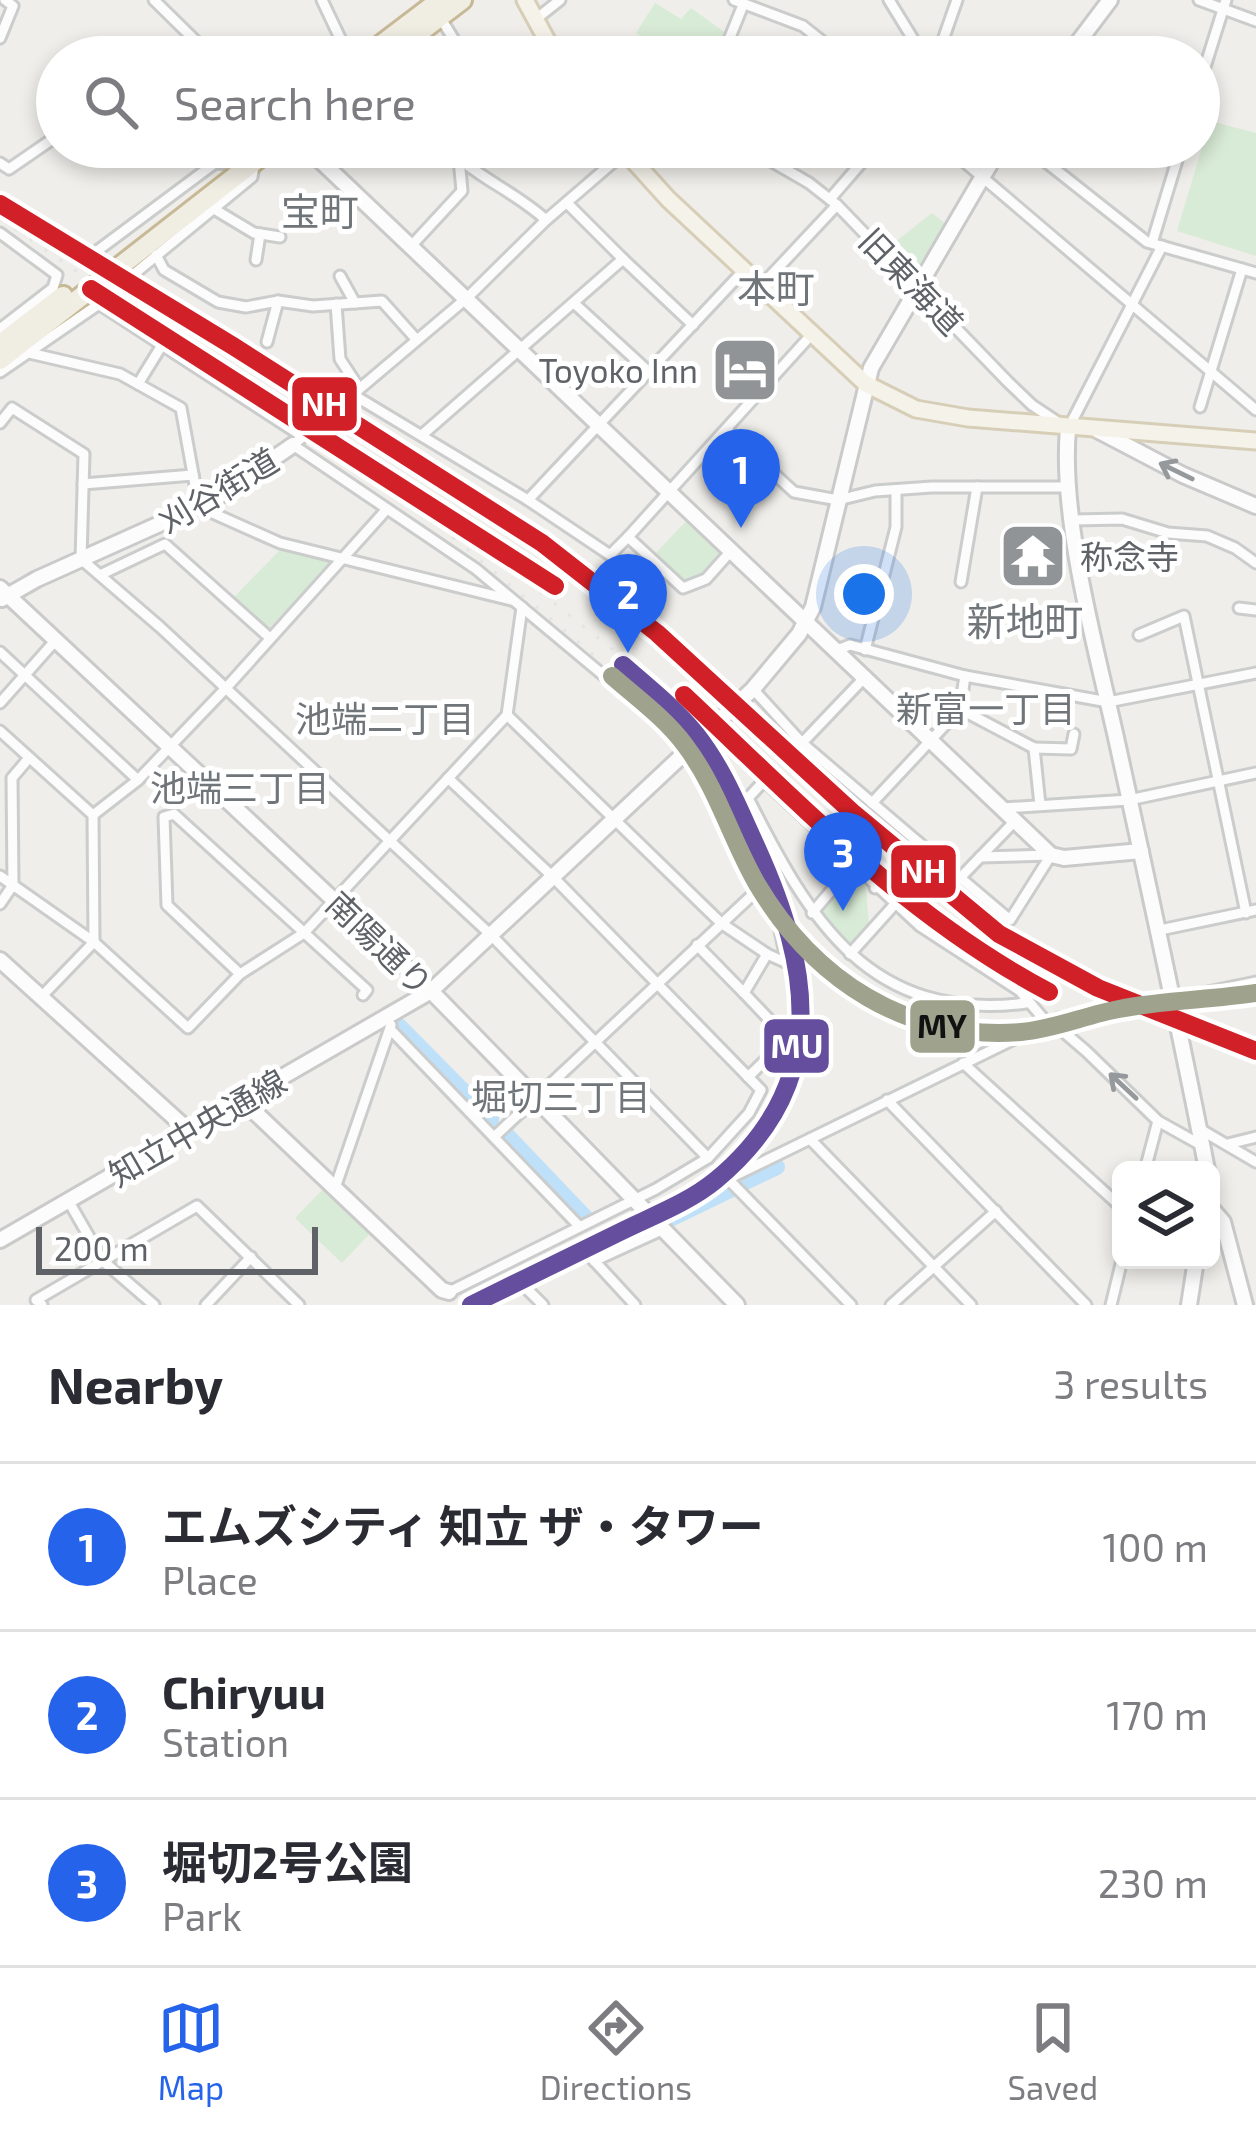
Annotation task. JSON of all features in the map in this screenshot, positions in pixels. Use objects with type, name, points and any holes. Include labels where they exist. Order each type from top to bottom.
[{"type":"highway","points":[[394,36],[436,6],[462,0]]},
{"type":"highway","points":[[407,36],[436,6]]},
{"type":"highway","points":[[0,344],[229,168]]},
{"type":"highway","points":[[0,360],[238,168]]},
{"type":"main road","points":[[525,0],[544,36]]},
{"type":"main road","points":[[642,168],[866,384],[916,409],[1068,429],[1256,441]]},
{"type":"street","points":[[154,0],[191,36]]},
{"type":"street","points":[[322,0],[339,36]]},
{"type":"street","points":[[534,20],[560,0]]},
{"type":"street","points":[[889,0],[911,36]]},
{"type":"street","points":[[944,36],[957,0]]},
{"type":"street","points":[[1082,36],[1110,0]]},
{"type":"street","points":[[1198,0],[1224,4],[1256,21]]},
{"type":"street","points":[[0,38],[11,2]]},
{"type":"street","points":[[728,36],[739,2],[803,26],[816,36]]},
{"type":"street","points":[[1214,36],[1224,4]]},
{"type":"street","points":[[436,6],[452,36]]},
{"type":"street","points":[[0,163],[9,169],[36,150]]},
{"type":"street","points":[[97,251],[208,168]]},
{"type":"street","points":[[134,274],[252,177],[253,168]]},
{"type":"street","points":[[329,168],[1051,854]]},
{"type":"street","points":[[412,245],[462,190],[459,168]]},
{"type":"street","points":[[471,168],[546,220]]},
{"type":"street","name":"刈谷街道","points":[[3,594],[199,508],[297,441],[467,297],[546,220],[608,168]]},
{"type":"street","name":"旧東海道","points":[[780,168],[833,202],[1032,405],[1068,429]]},
{"type":"street","points":[[761,286],[858,168]]},
{"type":"street","points":[[971,168],[1256,410]]},
{"type":"street","points":[[806,622],[871,368],[988,168]]},
{"type":"street","points":[[1055,168],[1157,244],[1256,273]]},
{"type":"street","points":[[1176,168],[1157,244],[1133,308],[1068,429],[1067,487],[1205,1161]]},
{"type":"street","points":[[567,203],[693,325]]},
{"type":"street","points":[[214,209],[260,234],[280,237]]},
{"type":"street","points":[[0,233],[57,275],[52,288],[0,328]]},
{"type":"street","points":[[256,260],[260,234]]},
{"type":"street","points":[[157,256],[164,270],[218,302],[246,307],[382,301],[416,339]]},
{"type":"street","points":[[422,435],[623,259]]},
{"type":"street","points":[[528,500],[746,269]]},
{"type":"street","points":[[1200,407],[1242,269]]},
{"type":"street","points":[[340,276],[355,303]]},
{"type":"street","points":[[267,342],[278,302]]},
{"type":"street","points":[[0,372],[99,304],[476,569],[706,766],[764,884],[787,963],[721,922],[507,715]]},
{"type":"street","points":[[336,304],[340,359],[356,391],[610,555],[812,334]]},
{"type":"street","points":[[575,304],[649,372]]},
{"type":"street","points":[[312,324],[314,306]]},
{"type":"street","points":[[138,384],[162,346]]},
{"type":"street","points":[[25,352],[120,374],[182,408],[199,508],[280,543],[519,604]]},
{"type":"street","points":[[0,423],[12,408],[84,454],[81,560],[102,574],[491,935],[708,1158]]},
{"type":"street","points":[[727,430],[794,492],[838,500],[896,490],[1067,487]]},
{"type":"street","points":[[1097,430],[1183,475],[1256,505]]},
{"type":"street","points":[[83,484],[193,475]]},
{"type":"street","points":[[961,582],[977,487]]},
{"type":"street","points":[[865,650],[896,526],[896,490]]},
{"type":"street","points":[[93,815],[138,780],[387,509]]},
{"type":"street","points":[[1073,520],[1123,519],[1168,533],[1207,536],[1256,563]]},
{"type":"street","points":[[628,537],[683,588],[706,579],[731,551]]},
{"type":"street","points":[[102,574],[165,544],[270,638]]},
{"type":"street","name":"南陽通り","points":[[3,594],[431,991],[737,1305]]},
{"type":"street","points":[[0,876],[94,942],[188,1028],[240,974],[304,933],[507,715],[519,604]]},
{"type":"street","points":[[1238,608],[1256,610]]},
{"type":"street","points":[[1139,635],[1184,616],[1251,912],[1160,931]]},
{"type":"street","name":"知立中央通線","points":[[0,1240],[242,1100],[392,1022],[431,991],[753,689],[806,622]]},
{"type":"street","points":[[0,703],[55,641]]},
{"type":"street","points":[[837,650],[850,645],[965,676],[1108,702],[1256,673]]},
{"type":"street","points":[[0,652],[138,780]]},
{"type":"street","points":[[802,743],[866,676]]},
{"type":"street","points":[[872,803],[960,709],[965,676]]},
{"type":"street","points":[[753,689],[802,743],[1010,920],[1051,854]]},
{"type":"street","points":[[960,709],[1034,748],[1072,749],[1074,734]]},
{"type":"street","points":[[0,731],[93,815],[94,942],[43,995]]},
{"type":"street","points":[[1034,748],[1040,805]]},
{"type":"street","points":[[0,904],[13,885],[6,810],[12,778],[29,758]]},
{"type":"street","points":[[1003,808],[1130,800],[1256,773]]},
{"type":"street","points":[[242,1100],[449,1292],[708,1158],[749,1113],[761,1090],[553,877],[448,778]]},
{"type":"street","points":[[1026,1003],[1020,991],[967,960],[875,888],[768,784],[763,782],[748,798],[812,913],[850,954],[879,976],[919,994],[958,1004],[1026,1003],[1087,1052],[1158,1121],[1202,1145]]},
{"type":"street","points":[[240,974],[167,904],[164,817],[174,814],[367,990],[363,995]]},
{"type":"street","points":[[960,878],[1015,820]]},
{"type":"street","points":[[875,888],[918,842]]},
{"type":"street","points":[[980,857],[1051,854],[1064,858],[1141,851]]},
{"type":"street","points":[[812,913],[853,865]]},
{"type":"street","points":[[494,1137],[764,884]]},
{"type":"street","points":[[850,954],[895,904]]},
{"type":"street","points":[[697,945],[783,1034],[781,1045],[748,1077]]},
{"type":"street","points":[[744,993],[767,954]]},
{"type":"street","points":[[0,960],[189,1131]]},
{"type":"street","points":[[1174,999],[1256,982]]},
{"type":"street","points":[[851,1305],[728,1179],[1047,1023],[1059,1018],[1064,1022]]},
{"type":"street","points":[[334,1188],[392,1022],[579,1226]]},
{"type":"street","points":[[963,1063],[1112,1199]]},
{"type":"street","points":[[887,1100],[1086,1305]]},
{"type":"street","points":[[1147,1161],[1158,1121]]},
{"type":"street","points":[[1198,1128],[1256,1162]]},
{"type":"street","points":[[1228,1144],[1256,1137]]},
{"type":"street","points":[[810,1139],[970,1305]]},
{"type":"street","points":[[68,1202],[103,1262],[154,1305]]},
{"type":"street","points":[[42,1305],[36,1300],[197,1206],[299,1305]]},
{"type":"street","points":[[891,1305],[996,1211]]},
{"type":"street","points":[[1220,1218],[1245,1305]]},
{"type":"street","points":[[634,1305],[591,1257],[664,1229]]},
{"type":"street","points":[[212,1303],[251,1257]]},
{"type":"street","points":[[1111,1305],[1120,1269]]},
{"type":"street","points":[[1189,1305],[1195,1269]]},
{"type":"street","points":[[524,1286],[543,1305]]},
{"type":"green space","points":[[655,3],[681,19],[691,8],[727,34],[641,36],[636,33]]},
{"type":"green space","points":[[1220,124],[1256,133],[1256,256],[1177,231],[1196,168],[1220,168]]},
{"type":"green space","points":[[932,213],[946,224],[915,274],[889,247]]},
{"type":"green space","points":[[688,519],[722,556],[703,575],[685,583],[655,554]]},
{"type":"green space","points":[[283,547],[333,563],[266,631],[232,599]]},
{"type":"green space","points":[[852,872],[866,888],[869,929],[849,947],[819,909]]},
{"type":"green space","points":[[326,1186],[373,1230],[342,1263],[295,1218]]},
{"type":"waterway","points":[[399,1026],[491,1119]]},
{"type":"waterway","points":[[505,1133],[586,1218]]},
{"type":"waterway","points":[[741,1184],[777,1167]]},
{"type":"waterway","points":[[668,1220],[730,1190]]},
{"type":"waterway","points":[[612,1244],[649,1229]]},
{"type":"railway","points":[[0,219],[292,419]]},
{"type":"railway","points":[[370,468],[680,727],[732,796]]},
{"type":"railway","points":[[540,592],[626,660]]},
{"type":"transit line","name":"NH","points":[[0,204],[542,543],[657,633],[852,812],[999,934],[1098,988],[1256,1051]]},
{"type":"transit line","name":"NH","points":[[91,289],[555,586]]},
{"type":"transit line","name":"MU","points":[[471,1305],[670,1209],[716,1180],[753,1143],[779,1105],[794,1065],[799,981],[776,893],[757,848],[706,747],[679,715],[623,665]]},
{"type":"transit line","name":"MY","points":[[612,676],[685,745],[757,884],[806,949],[868,997],[902,1014],[979,1032],[1021,1032],[1136,1006],[1256,993]]},
{"type":"transit line","name":"NH","points":[[684,695],[902,894],[997,962],[1049,992]]},
{"type":"place","name":"Toyoko Inn","points":[[745,370]]},
{"type":"place","name":"エムズシティ 知立 ザ・タワー","points":[[741,528]]},
{"type":"place","name":"称念寺","points":[[1033,556]]},
{"type":"place","name":"Chiryuu","points":[[628,653]]},
{"type":"place","name":"堀切2号公園","points":[[843,911]]},
{"type":"district","name":"宝町","points":[[320,210]]},
{"type":"district","name":"本町","points":[[776,287]]},
{"type":"district","name":"新地町","points":[[1025,620]]},
{"type":"district","name":"新富一丁目","points":[[986,707]]},
{"type":"district","name":"池端二丁目","points":[[385,717]]},
{"type":"district","name":"池端三丁目","points":[[240,786]]},
{"type":"district","name":"堀切三丁目","points":[[561,1095]]}]
